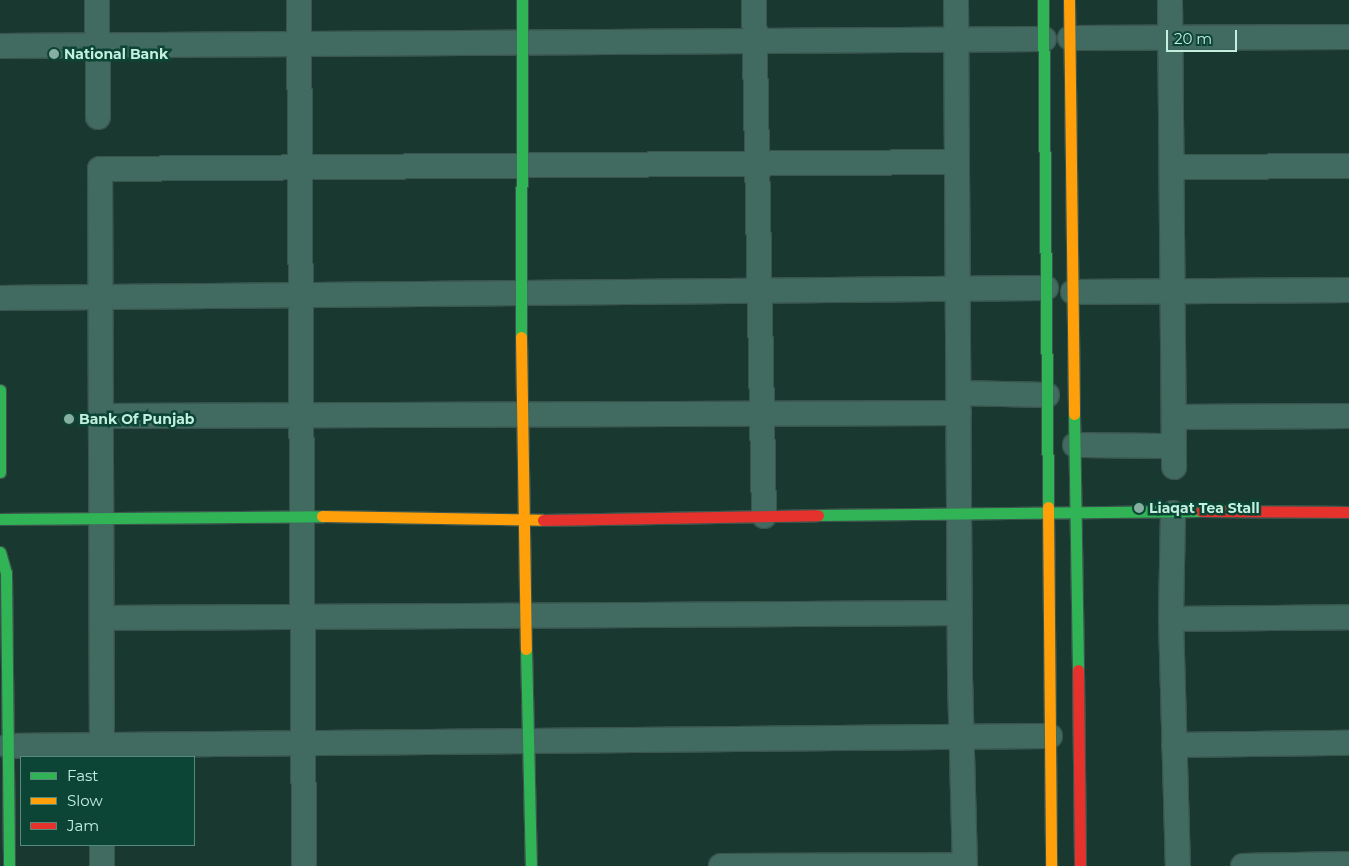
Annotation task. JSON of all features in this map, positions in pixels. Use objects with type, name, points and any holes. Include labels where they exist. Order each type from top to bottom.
[{"type":"street","points":[[97,0],[98,117]]},
{"type":"street","points":[[299,0],[304,866]]},
{"type":"street","points":[[522,0],[521,414],[531,866]]},
{"type":"street","points":[[754,0],[764,516]]},
{"type":"street","points":[[722,866],[965,865],[961,737],[956,0]]},
{"type":"street","points":[[1043,0],[1051,866]]},
{"type":"street","points":[[1069,0],[1080,866]]},
{"type":"street","points":[[1075,445],[1174,457],[1173,167],[1170,0]]},
{"type":"street","points":[[1070,38],[1349,37]]},
{"type":"street","points":[[0,46],[522,40],[1044,39]]},
{"type":"street","points":[[102,751],[100,169],[957,162]]},
{"type":"street","points":[[1173,167],[1349,166]]},
{"type":"street","points":[[0,298],[1046,288]]},
{"type":"street","points":[[1073,292],[1349,290]]},
{"type":"street","points":[[0,390],[0,472]]},
{"type":"street","points":[[102,416],[762,413],[959,403],[1047,395]]},
{"type":"street","points":[[1174,417],[1349,416]]},
{"type":"street","points":[[0,519],[302,516],[524,520],[1048,511],[1173,513],[1349,512]]},
{"type":"street","points":[[1173,513],[1171,619],[1178,866]]},
{"type":"street","points":[[0,552],[6,573],[9,866]]},
{"type":"street","points":[[102,618],[960,613]]},
{"type":"street","points":[[1171,619],[1349,618]]},
{"type":"street","points":[[8,746],[102,751],[304,743],[1050,736]]},
{"type":"street","points":[[1174,745],[1349,743]]},
{"type":"street","points":[[102,846],[102,866]]},
{"type":"street","points":[[1242,866],[1349,864]]},
{"type":"traffic: fast","points":[[521,337],[522,0]]},
{"type":"traffic: fast","points":[[1043,0],[1048,507]]},
{"type":"traffic: fast","points":[[0,390],[0,472]]},
{"type":"traffic: fast","points":[[1074,414],[1078,670]]},
{"type":"traffic: fast","points":[[818,515],[1201,511]]},
{"type":"traffic: fast","points":[[0,519],[322,516]]},
{"type":"traffic: fast","points":[[0,552],[6,573],[9,866]]},
{"type":"traffic: fast","points":[[526,649],[531,866]]},
{"type":"traffic: slow","points":[[1069,0],[1074,414]]},
{"type":"traffic: slow","points":[[521,337],[526,649]]},
{"type":"traffic: slow","points":[[1048,507],[1051,866]]},
{"type":"traffic: slow","points":[[322,516],[543,520]]},
{"type":"traffic: jam","points":[[1201,511],[1349,512]]},
{"type":"traffic: jam","points":[[543,520],[818,515]]},
{"type":"traffic: jam","points":[[1078,670],[1080,866]]},
{"type":"place","name":"National Bank","points":[[54,54]]},
{"type":"place","name":"Bank Of Punjab","points":[[69,419]]},
{"type":"place","name":"Liaqat Tea Stall","points":[[1139,508]]}]
